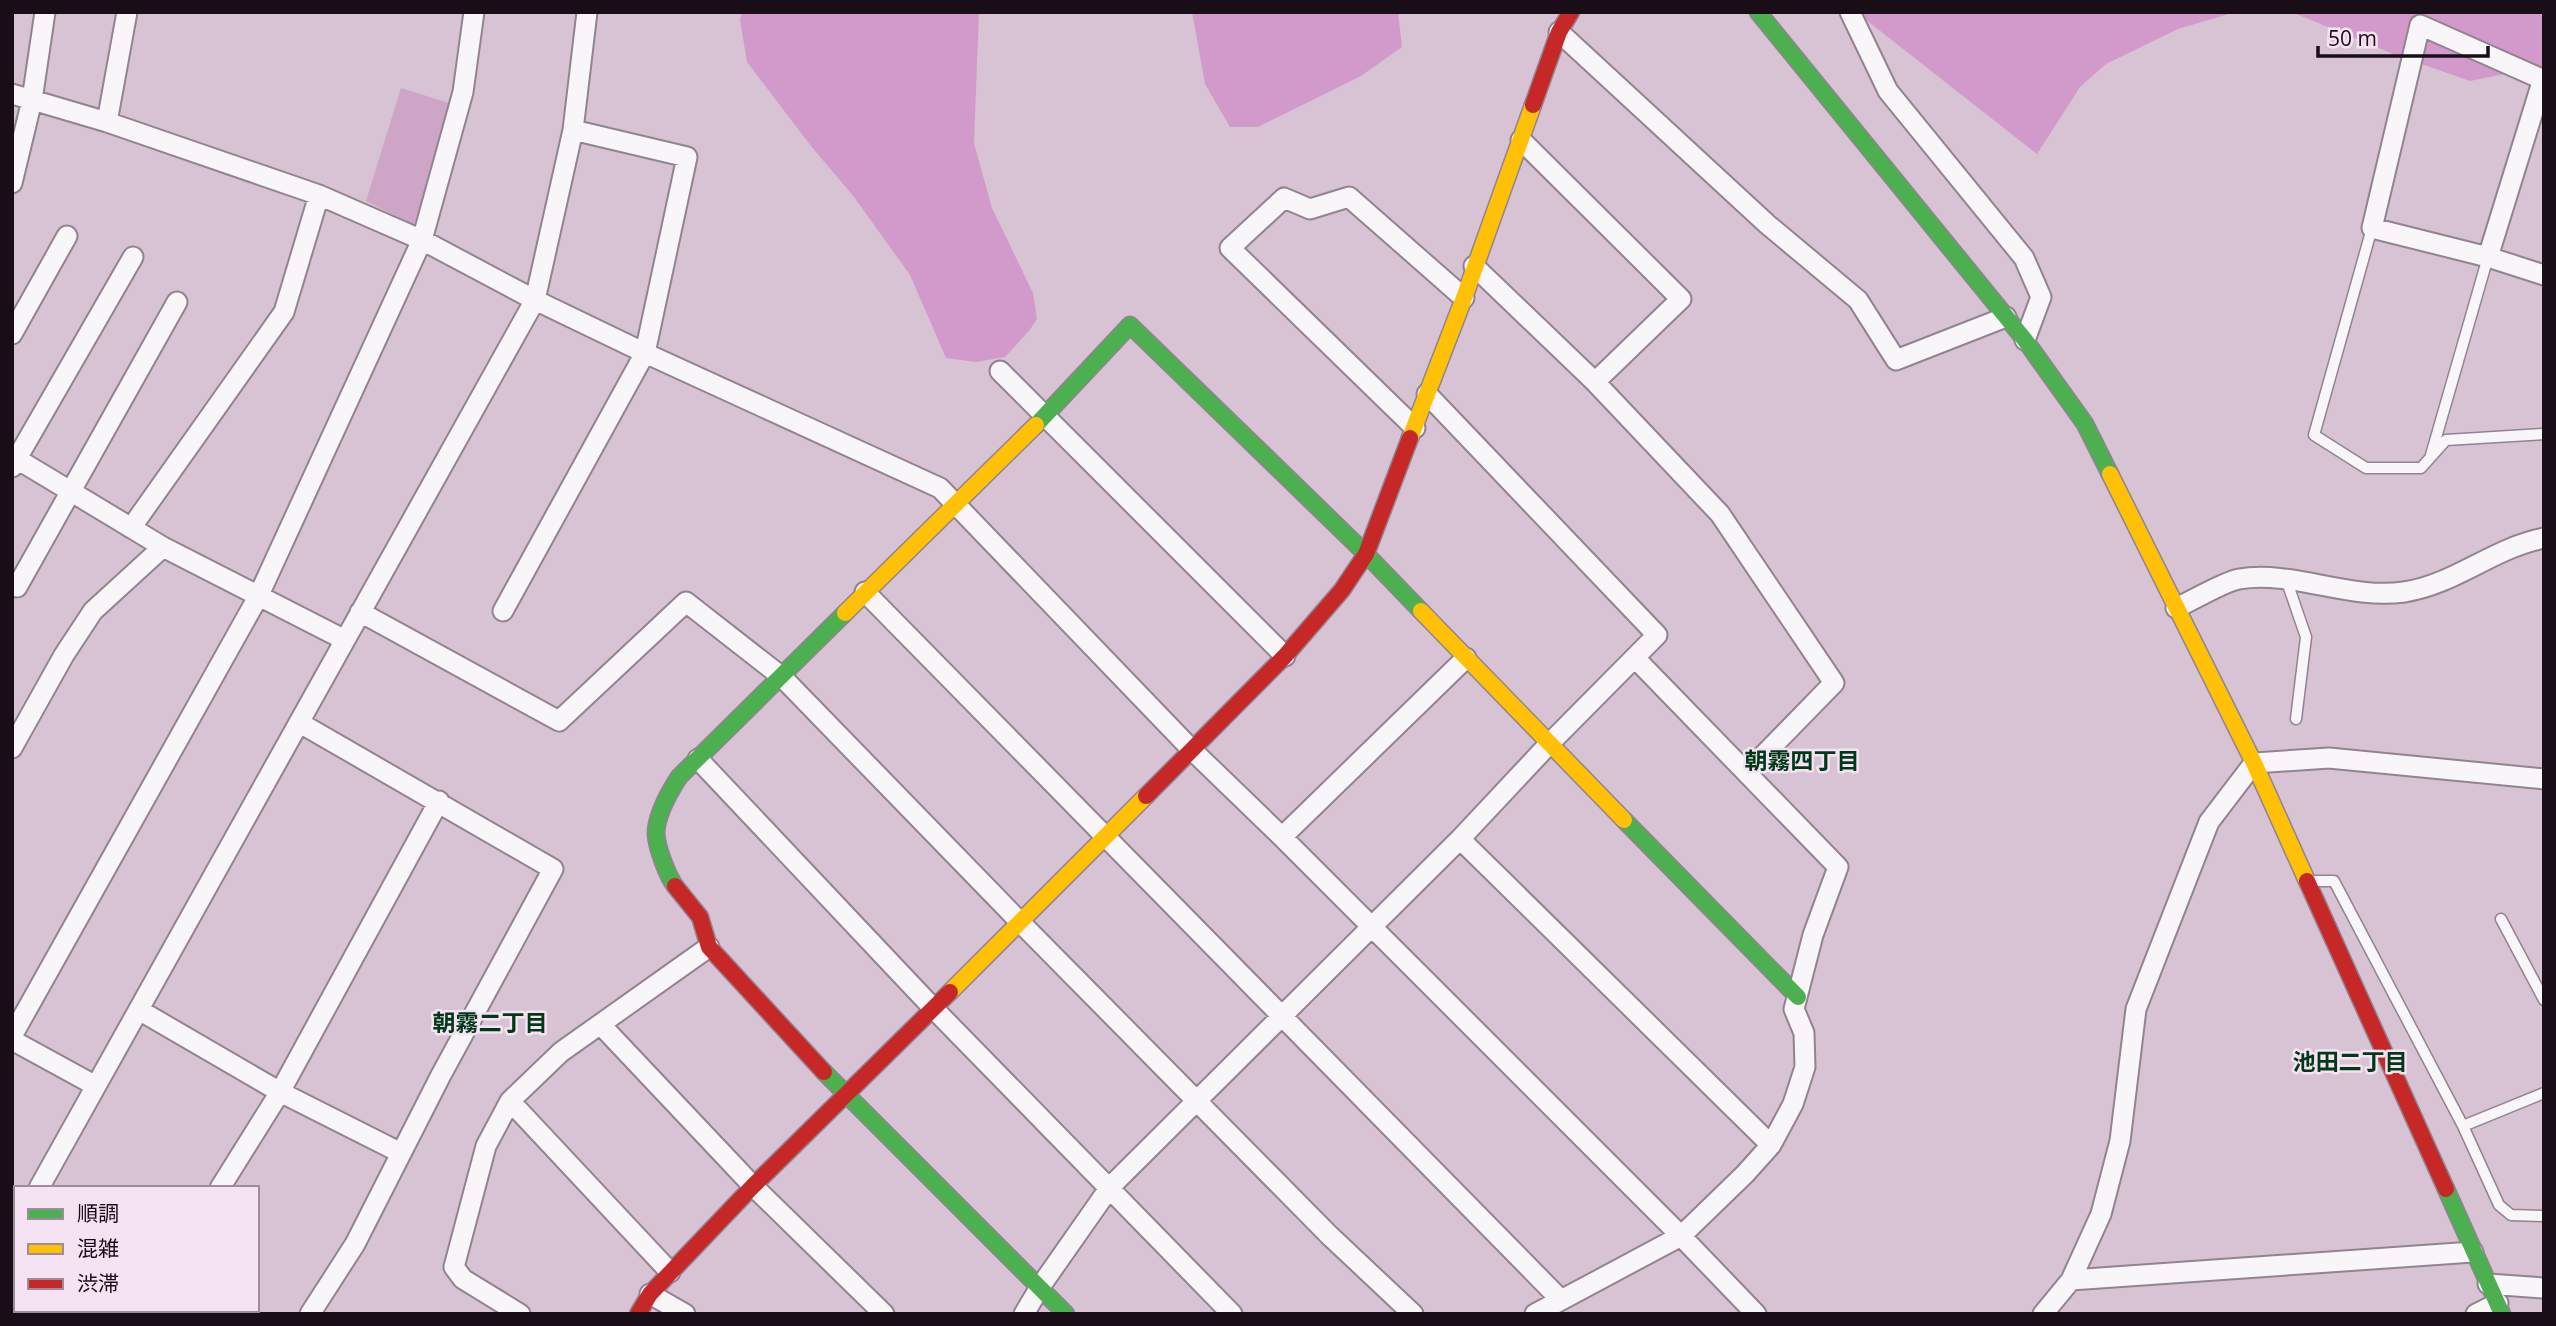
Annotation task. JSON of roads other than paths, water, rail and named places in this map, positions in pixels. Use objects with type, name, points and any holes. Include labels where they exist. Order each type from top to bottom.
[{"type":"street","points":[[12,183],[32,100],[45,12]]},
{"type":"street","points":[[107,122],[127,12]]},
{"type":"street","points":[[96,1086],[12,1038],[258,597],[422,240],[463,92],[474,12]]},
{"type":"street","points":[[40,1186],[535,300],[573,130],[587,12]]},
{"type":"street","points":[[638,1314],[650,1294],[753,1186],[1285,656],[1342,590],[1366,554],[1464,298],[1559,32],[1571,12]]},
{"type":"street","points":[[1758,12],[2025,340],[2085,424],[2254,763],[2500,1309],[2476,1314]]},
{"type":"street","points":[[1850,12],[1888,91],[2024,258],[2042,297],[2025,340]]},
{"type":"street","points":[[2488,257],[2543,80],[2420,25],[2372,228],[2488,257],[2544,275]]},
{"type":"street","points":[[1559,32],[1767,224],[1858,300],[1896,360],[2006,317]]},
{"type":"street","points":[[12,94],[107,122],[319,195],[422,240],[535,300],[645,353],[940,488],[1191,750],[1282,837],[1756,1314]]},
{"type":"street","points":[[503,611],[645,353],[688,157],[573,130]]},
{"type":"street","points":[[1521,140],[1681,299],[1595,382]]},
{"type":"street","points":[[131,528],[284,312],[319,195]]},
{"type":"street","points":[[1415,428],[1230,248],[1284,198],[1310,209],[1349,197],[1464,298]]},
{"type":"street","points":[[12,334],[66,236]]},
{"type":"street","points":[[133,257],[14,460],[163,547],[345,640]]},
{"type":"street","points":[[1474,266],[1595,382],[1720,514],[1834,683],[1747,772]]},
{"type":"street","points":[[17,587],[177,302]]},
{"type":"street","points":[[1066,1314],[846,1096],[709,947],[700,917],[668,876],[656,833],[667,795],[679,777],[1046,415],[1130,325],[1366,554],[1798,997]]},
{"type":"street","points":[[1000,371],[1285,656]]},
{"type":"street","points":[[1024,1314],[1110,1187],[1372,928],[1657,635],[1427,394]]},
{"type":"street","points":[[2176,608],[2238,579],[2286,579],[2341,591],[2404,592],[2454,578],[2489,558],[2528,541],[2544,538]]},
{"type":"street","points":[[12,748],[64,655],[93,611],[163,547]]},
{"type":"street","points":[[865,592],[1561,1300]]},
{"type":"street","points":[[360,612],[559,721],[686,602],[782,677],[1018,921],[1329,1235],[1413,1314]]},
{"type":"street","points":[[1282,837],[1466,658]]},
{"type":"street","points":[[1535,1314],[1681,1236],[1771,1145],[1793,1104],[1805,1067],[1804,1033],[1794,1009],[1813,935],[1838,867],[1635,658]]},
{"type":"street","points":[[300,723],[553,869],[441,1075],[355,1244],[310,1314]]},
{"type":"street","points":[[2043,1314],[2071,1280],[2101,1214],[2120,1141],[2136,1009],[2209,822],[2254,763],[2329,758],[2544,779]]},
{"type":"street","points":[[698,759],[933,1008],[1232,1314]]},
{"type":"street","points":[[221,1186],[280,1092],[439,801]]},
{"type":"street","points":[[1460,839],[1771,1145]]},
{"type":"street","points":[[520,1314],[463,1279],[454,1267],[486,1146],[510,1101],[561,1052],[709,947]]},
{"type":"street","points":[[139,1010],[280,1092],[401,1153]]},
{"type":"street","points":[[601,1025],[753,1186],[884,1314]]},
{"type":"street","points":[[510,1101],[670,1272]]},
{"type":"street","points":[[2071,1280],[2473,1252]]},
{"type":"street","points":[[2488,1284],[2544,1288]]},
{"type":"street","points":[[650,1294],[685,1314]]},
{"type":"lane","points":[[2372,228],[2314,435],[2366,468],[2421,468],[2446,440],[2544,434]]},
{"type":"lane","points":[[2430,457],[2488,257]]},
{"type":"lane","points":[[2286,579],[2306,637],[2296,719]]},
{"type":"lane","points":[[2307,881],[2334,881],[2463,1126],[2499,1205],[2511,1215],[2544,1216]]},
{"type":"lane","points":[[2501,919],[2544,1000]]},
{"type":"lane","points":[[2463,1126],[2544,1093]]},
{"type":"district","name":"朝霧四丁目","points":[[1802,761]]},
{"type":"district","name":"朝霧二丁目","points":[[490,1023]]},
{"type":"district","name":"池田二丁目","points":[[2350,1062]]}]
